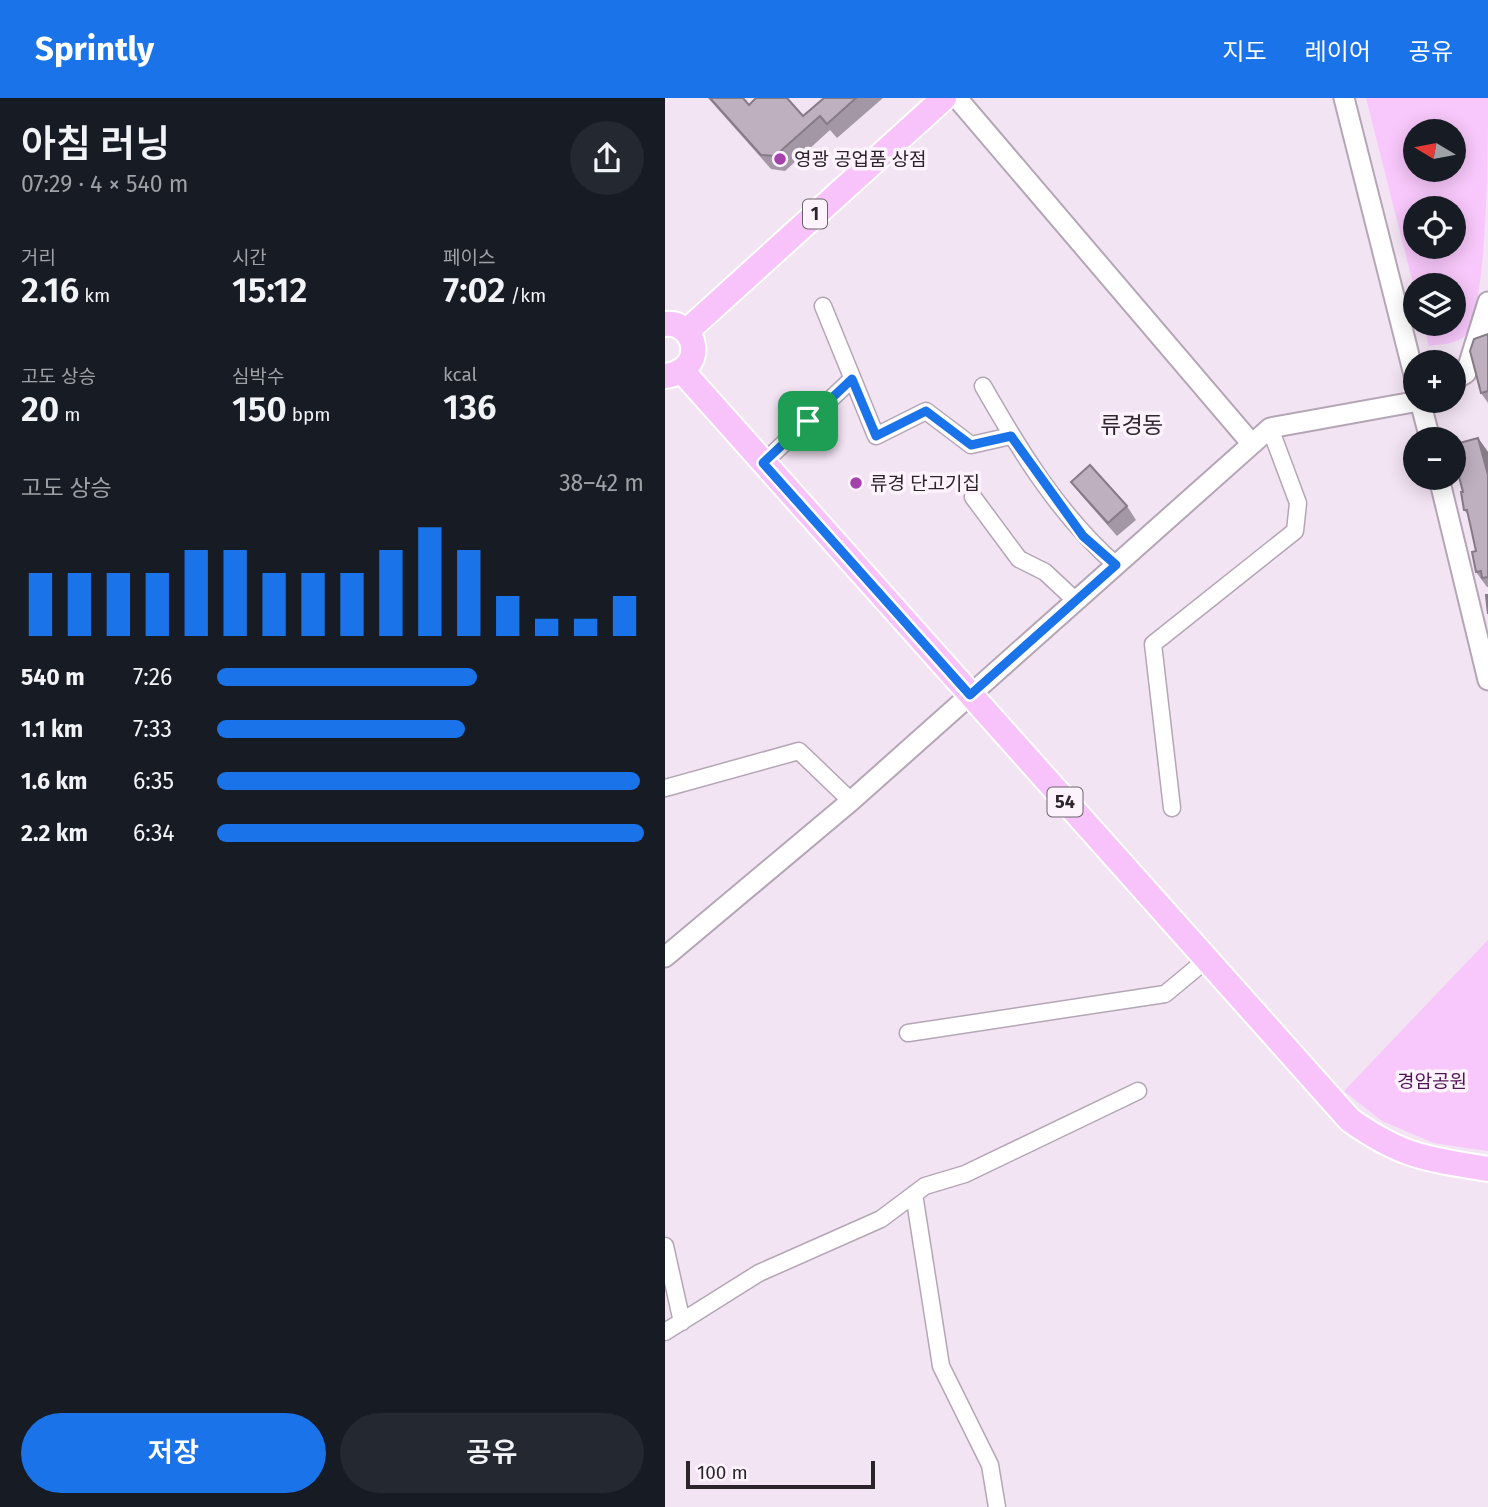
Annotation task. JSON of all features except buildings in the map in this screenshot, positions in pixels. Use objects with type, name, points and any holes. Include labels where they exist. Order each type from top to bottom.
[{"type":"main road","name":"1","points":[[676,328],[944,98]]},
{"type":"main road","points":[[674,374],[691,363],[694,346],[676,328]]},
{"type":"main road","name":"54","points":[[674,374],[763,463],[1350,1121],[1381,1142],[1417,1158],[1488,1169]]},
{"type":"street","points":[[957,98],[1252,444]]},
{"type":"street","points":[[1344,98],[1408,350]]},
{"type":"street","points":[[1466,373],[1488,302]]},
{"type":"street","points":[[823,306],[876,436],[926,411],[971,445],[1011,436]]},
{"type":"street","points":[[763,463],[852,379]]},
{"type":"street","points":[[983,386],[1011,436],[1083,536],[1116,565]]},
{"type":"street","points":[[665,957],[851,801],[1270,428],[1403,404]]},
{"type":"street","points":[[1172,808],[1153,644],[1294,531],[1298,503],[1270,428]]},
{"type":"street","points":[[1442,490],[1488,680]]},
{"type":"street","points":[[973,497],[1019,559],[1045,572],[1076,601]]},
{"type":"street","points":[[665,788],[799,751],[851,801]]},
{"type":"street","points":[[908,1033],[1165,994],[1206,960]]},
{"type":"street","points":[[665,1332],[759,1273],[881,1219],[925,1186],[965,1174],[1138,1091]]},
{"type":"street","points":[[914,1194],[941,1366],[990,1465],[997,1507]]},
{"type":"street","points":[[665,1247],[682,1322]]},
{"type":"green space","points":[[1366,98],[1488,98],[1485,224],[1473,319],[1466,334],[1466,273],[1410,273],[1407,259],[1466,259],[1466,196],[1403,196],[1403,244]]},
{"type":"green space","points":[[1426,336],[1465,336],[1452,343],[1429,346]]},
{"type":"green space","name":"경암공원","points":[[1488,940],[1488,1151],[1434,1143],[1382,1121],[1344,1091]]},
{"type":"place","name":"영광 공업품 상점","points":[[780,159]]},
{"type":"place","name":"류경 단고기집","points":[[856,483]]},
{"type":"district","name":"류경동","points":[[1132,425]]},
{"type":"route","points":[[852,379],[876,436],[926,411],[971,445],[1011,436],[1083,536],[1116,565],[970,695],[763,463],[808,421],[852,379]]}]
